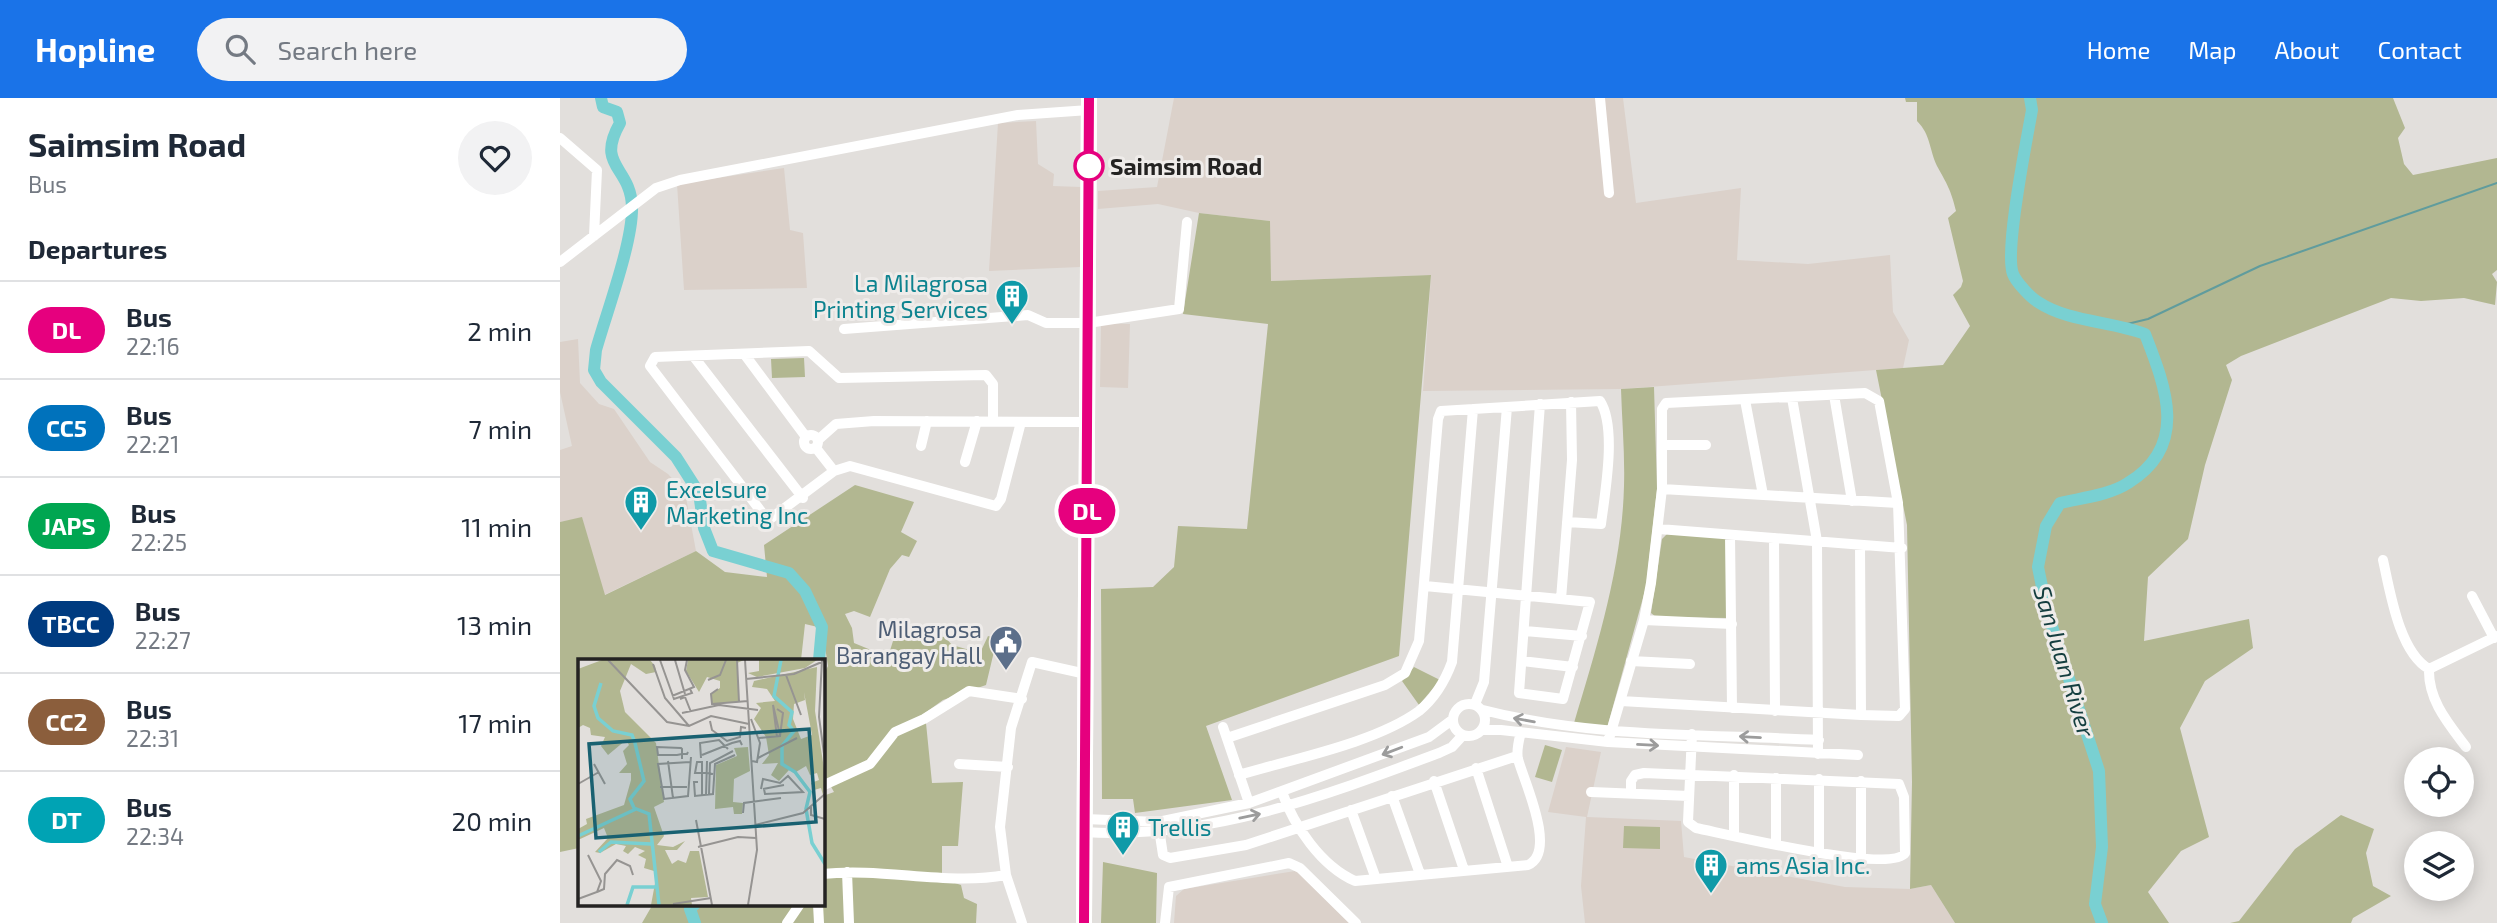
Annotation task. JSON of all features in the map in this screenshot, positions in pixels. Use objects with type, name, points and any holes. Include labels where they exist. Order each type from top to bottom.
[{"type":"highway","points":[[1084,923],[1089,104]]},
{"type":"street","points":[[1600,98],[1609,193]]},
{"type":"street","points":[[560,262],[645,196],[664,185],[680,180],[777,159],[1089,104]]},
{"type":"street","points":[[560,138],[597,170],[594,236]]},
{"type":"street","points":[[844,328],[1028,315],[1046,323],[1088,323],[1179,309],[1187,222]]},
{"type":"street","points":[[993,421],[993,384],[986,375],[839,378],[809,351],[655,357],[651,361],[650,371],[766,518],[776,518],[834,471],[856,467],[996,506],[1001,499],[1021,422]]},
{"type":"street","points":[[744,355],[834,471]]},
{"type":"street","points":[[694,357],[803,498]]},
{"type":"street","points":[[1608,742],[1644,620],[1659,529],[1662,409],[1666,402],[1865,393],[1879,401],[1898,503],[1902,548],[1905,709],[1899,716],[1621,701]]},
{"type":"street","points":[[1834,395],[1852,501]]},
{"type":"street","points":[[1791,398],[1817,541],[1818,754]]},
{"type":"street","points":[[1745,400],[1763,495]]},
{"type":"street","points":[[1249,803],[1225,733],[1372,690],[1405,673],[1419,640],[1438,419],[1441,411],[1600,401],[1606,410],[1608,466],[1601,524],[1567,522]]},
{"type":"street","points":[[1561,599],[1572,460],[1571,402]]},
{"type":"street","points":[[1425,586],[1492,593],[1528,596],[1561,599],[1590,602],[1563,699],[1518,693],[1528,596],[1540,404]]},
{"type":"street","points":[[1507,407],[1492,593],[1479,707],[1486,721],[1482,730],[1474,736],[1463,735],[1455,729],[1452,720],[1455,710],[1464,704],[1479,707],[1521,720],[1612,731],[1819,740]]},
{"type":"street","points":[[1239,775],[1395,725],[1419,710],[1446,679],[1452,662],[1473,409]]},
{"type":"street","points":[[813,441],[836,424],[927,421],[1087,422]]},
{"type":"street","points":[[921,446],[927,421]]},
{"type":"street","points":[[965,462],[977,421]]},
{"type":"street","points":[[1663,445],[1706,445]]},
{"type":"street","points":[[1662,489],[1898,503]]},
{"type":"street","points":[[1659,529],[1902,548]]},
{"type":"street","points":[[1730,535],[1732,708]]},
{"type":"street","points":[[1774,538],[1775,710]]},
{"type":"street","points":[[1860,545],[1861,715]]},
{"type":"street","points":[[2383,559],[2400,625],[2414,656],[2429,669],[2430,688],[2438,709],[2466,747]]},
{"type":"street","points":[[2429,669],[2496,637],[2472,596]]},
{"type":"street","points":[[1644,620],[1732,624]]},
{"type":"street","points":[[1525,631],[1582,636]]},
{"type":"street","points":[[1522,661],[1573,667]]},
{"type":"street","points":[[1631,661],[1690,664]]},
{"type":"street","points":[[1022,923],[1006,875],[1000,827],[1011,728],[1032,662],[1086,674]]},
{"type":"street","points":[[824,785],[870,764],[895,732],[924,719],[969,691],[1022,699]]},
{"type":"street","points":[[1158,827],[1282,792],[1429,737],[1452,720]]},
{"type":"street","points":[[1482,730],[1608,742],[1858,755]]},
{"type":"street","points":[[1282,792],[1298,829],[1343,876],[1355,881],[1533,863],[1540,822],[1517,755],[1521,732]]},
{"type":"street","points":[[1631,794],[1631,781],[1635,775],[1690,774],[1734,775],[1899,784],[1902,787],[1905,853],[1896,860],[1861,859],[1696,828],[1688,822],[1690,774],[1691,747],[1692,734]]},
{"type":"street","points":[[1084,825],[1158,827],[1287,807],[1439,753],[1452,747],[1463,735]]},
{"type":"street","points":[[1158,827],[1163,855],[1170,858],[1246,845],[1517,755]]},
{"type":"street","points":[[959,764],[1008,767]]},
{"type":"street","points":[[1476,768],[1508,867]]},
{"type":"street","points":[[1734,775],[1734,836]]},
{"type":"street","points":[[1776,778],[1776,843]]},
{"type":"street","points":[[1819,779],[1819,853]]},
{"type":"street","points":[[1861,781],[1861,859]]},
{"type":"street","points":[[1434,782],[1464,870]]},
{"type":"street","points":[[1591,792],[1689,796]]},
{"type":"street","points":[[1392,796],[1420,874]]},
{"type":"street","points":[[1351,810],[1376,879]]},
{"type":"street","points":[[1165,923],[1169,887],[1289,863],[1300,868],[1356,923]]},
{"type":"street","points":[[847,873],[849,923]]},
{"type":"street","points":[[824,874],[982,879],[1006,875]]},
{"type":"street","points":[[787,923],[799,906]]},
{"type":"shaded area","points":[[1174,98],[1623,98],[1636,203],[1741,188],[1737,260],[1808,264],[1890,255],[1893,312],[1909,340],[1903,368],[1621,389],[1423,391],[1431,275],[1270,281],[1270,221],[1199,213],[1158,204],[1098,209],[1098,191],[1157,187]]},
{"type":"shaded area","points":[[1036,121],[1038,164],[1054,174],[1053,186],[1081,187],[1080,267],[989,271],[998,123]]},
{"type":"shaded area","points":[[784,168],[790,230],[803,233],[807,288],[684,290],[677,184]]},
{"type":"shaded area","points":[[1101,323],[1130,324],[1128,388],[1100,387]]},
{"type":"shaded area","points":[[578,339],[580,383],[599,404],[614,409],[650,462],[668,474],[685,492],[696,551],[604,595],[582,518],[560,522],[560,450],[572,446],[560,392],[560,342]]},
{"type":"shaded area","points":[[1566,747],[1601,752],[1587,817],[1681,821],[1684,857],[1845,887],[1910,889],[1931,885],[1955,923],[1585,923],[1581,886],[1586,817],[1548,812]]},
{"type":"shaded area","points":[[1295,871],[1314,883],[1352,923],[1174,923],[1176,896],[1184,889]]},
{"type":"green space","points":[[1905,98],[2393,98],[2405,128],[2398,138],[2404,164],[2413,175],[2497,158],[2497,270],[2492,274],[2497,282],[2495,305],[2464,298],[2421,301],[2391,298],[2241,356],[2226,365],[2232,380],[2205,465],[2188,539],[2148,577],[2144,641],[2249,619],[2253,648],[2205,681],[2180,728],[2209,837],[2181,851],[2148,892],[2169,923],[1955,923],[1931,885],[1910,889],[1912,782],[1907,525],[1876,370],[1943,365],[1970,326],[1953,295],[1963,281],[1948,218],[1956,211],[1927,137],[1917,121],[1917,102],[1906,102]]},
{"type":"green space","points":[[1199,213],[1270,221],[1271,281],[1431,275],[1399,656],[1206,726],[1232,800],[1135,813],[1133,799],[1102,799],[1101,589],[1153,587],[1174,567],[1178,526],[1247,529],[1268,324],[1183,314]]},
{"type":"green space","points":[[804,358],[805,377],[772,378],[771,359]]},
{"type":"green space","points":[[1654,387],[1657,489],[1646,587],[1607,728],[1574,723],[1607,606],[1619,546],[1624,474],[1621,389]]},
{"type":"green space","points":[[855,485],[914,502],[901,532],[917,541],[909,557],[902,555],[890,569],[870,617],[854,611],[845,614],[852,628],[854,643],[888,657],[898,625],[914,626],[916,636],[945,637],[952,645],[980,653],[988,636],[997,639],[986,685],[943,700],[925,713],[932,783],[963,782],[958,846],[942,846],[942,879],[961,885],[964,898],[977,904],[976,923],[642,923],[652,906],[824,906],[824,796],[834,792],[824,774],[824,674],[828,666],[822,628],[805,624],[801,659],[578,659],[578,848],[560,852],[560,522],[582,517],[605,595],[696,551],[725,572],[767,577],[764,545]]},
{"type":"green space","points":[[1667,534],[1724,537],[1728,618],[1656,617],[1651,613],[1662,539]]},
{"type":"green space","points":[[1414,667],[1440,680],[1419,705],[1402,681]]},
{"type":"green space","points":[[1545,745],[1562,750],[1552,782],[1535,777]]},
{"type":"green space","points":[[2341,815],[2374,829],[2366,853],[2373,886],[2391,896],[2353,918],[2351,923],[2230,923],[2239,921],[2295,849]]},
{"type":"green space","points":[[1624,826],[1660,827],[1660,849],[1623,848]]},
{"type":"green space","points":[[1103,862],[1157,873],[1156,923],[1101,923]]},
{"type":"waterway","points":[[601,98],[603,107],[617,112],[620,123],[611,149],[616,166],[630,193],[632,207],[628,239],[596,350],[594,370],[601,382],[676,457],[699,493],[704,528],[713,551],[789,573],[805,591],[822,627],[819,659]]},
{"type":"waterway","name":"San Juan River","points":[[2030,98],[2032,110],[2011,243],[2013,274],[2032,297],[2050,309],[2145,334],[2160,375],[2167,415],[2166,434],[2159,452],[2147,468],[2128,483],[2113,490],[2060,503],[2046,526],[2038,567],[2047,611],[2099,771],[2102,847],[2095,904],[2102,923]]},
{"type":"waterway","points":[[2123,325],[2148,319],[2260,266],[2497,183]]},
{"type":"waterway","points":[[693,906],[690,909],[695,923]]},
{"type":"bus line","name":"DL","points":[[1084,923],[1089,98]]},
{"type":"place","name":"Saimsim Road","points":[[1089,166]]},
{"type":"place","name":"La Milagrosa Printing Services","points":[[1012,326]]},
{"type":"place","name":"Excelsure Marketing Inc","points":[[641,532]]},
{"type":"place","name":"Milagrosa Barangay Hall","points":[[1006,672]]},
{"type":"place","name":"Trellis","points":[[1123,857]]},
{"type":"place","name":"ams Asia Inc.","points":[[1711,895]]}]
